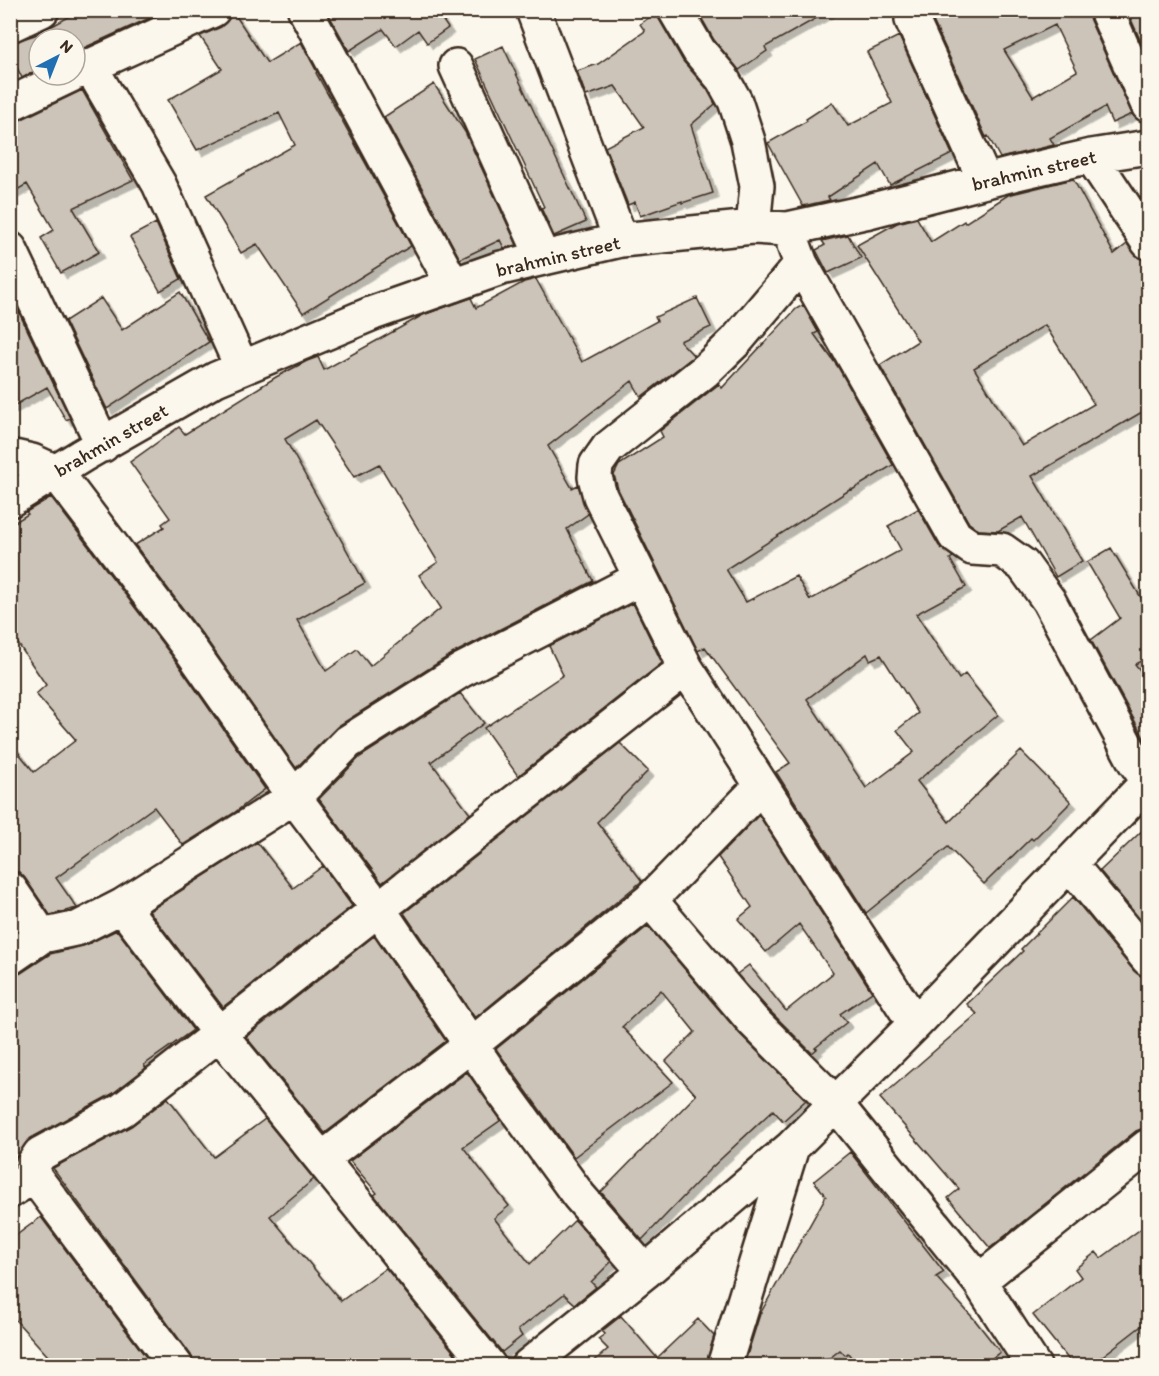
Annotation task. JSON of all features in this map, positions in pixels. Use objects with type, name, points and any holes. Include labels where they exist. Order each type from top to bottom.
[{"type":"street","points":[[10,25],[42,10]]},
{"type":"street","points":[[87,68],[213,10]]},
{"type":"street","points":[[306,10],[453,285]]},
{"type":"street","points":[[533,10],[621,240]]},
{"type":"street","points":[[675,10],[699,51],[722,78],[735,101],[757,186],[753,227]]},
{"type":"street","points":[[1106,10],[1149,105]]},
{"type":"street","points":[[912,20],[985,181]]},
{"type":"street","points":[[456,66],[543,258]]},
{"type":"street","points":[[87,83],[159,184],[242,368]]},
{"type":"street","points":[[10,104],[47,87]]},
{"type":"street","name":"brahmin street","points":[[10,500],[216,379],[373,313],[501,268],[621,240],[753,227],[787,230],[1091,156],[1149,147]]},
{"type":"street","points":[[1091,156],[1149,242]]},
{"type":"street","points":[[528,1365],[645,1272],[792,1147],[915,1024],[1149,781],[1135,762],[1049,601],[1023,565],[1002,550],[972,548],[955,537],[801,264],[787,230]]},
{"type":"street","points":[[10,249],[103,445]]},
{"type":"street","points":[[801,264],[736,341],[706,370],[608,447],[596,465],[595,477],[600,496],[686,668],[915,1024]]},
{"type":"street","points":[[10,456],[32,461],[56,472],[193,652],[294,797],[379,910],[471,1045],[579,1196],[645,1272]]},
{"type":"street","points":[[10,958],[42,936],[78,928],[122,906],[294,797],[348,742],[462,670],[641,578]]},
{"type":"street","points":[[176,1365],[22,1184],[40,1154],[122,1110],[686,668]]},
{"type":"street","points":[[322,1159],[471,1045],[650,900],[761,786]]},
{"type":"street","points":[[1070,864],[1149,959]]},
{"type":"street","points":[[10,889],[42,936]]},
{"type":"street","points":[[650,900],[753,1021],[836,1104],[979,1281],[1034,1365]]},
{"type":"street","points":[[122,906],[219,1033],[489,1365]]},
{"type":"street","points":[[979,1281],[1149,1146]]},
{"type":"street","points":[[724,1365],[792,1147]]},
{"type":"building","points":[[81,10],[167,10],[87,47],[87,27],[51,27]]},
{"type":"building","points":[[331,10],[444,10],[439,15],[448,28],[427,43],[418,30],[396,46],[383,29],[349,51],[328,13]]},
{"type":"building","points":[[697,10],[831,10],[765,47],[767,51],[739,70],[714,40]]},
{"type":"building","points":[[928,10],[1088,10],[1089,18],[1132,114],[1112,123],[1105,107],[1050,138],[1054,145],[1000,158],[988,136],[986,137]],"holes":[[[1055,25],[1077,71],[1033,97],[1004,50]]]},
{"type":"building","points":[[1127,10],[1149,10],[1149,60]]},
{"type":"building","points":[[657,12],[683,61],[707,89],[715,104],[691,125],[713,193],[640,216],[635,202],[628,205],[605,147],[644,127],[615,86],[586,96],[577,71],[598,64],[645,31],[640,24]]},
{"type":"building","points":[[234,13],[267,63],[301,42],[411,246],[303,313],[257,244],[241,253],[206,195],[295,145],[279,113],[197,150],[168,100],[222,69],[200,36],[221,27]]},
{"type":"building","points":[[899,36],[952,154],[890,185],[878,164],[828,197],[830,200],[803,206],[768,143],[807,121],[806,119],[832,102],[848,126],[892,103],[867,52]]},
{"type":"building","points":[[27,38],[27,75],[22,78],[10,53],[10,43]]},
{"type":"building","points":[[503,46],[586,222],[554,236],[541,208],[544,207],[475,59]]},
{"type":"building","points":[[434,84],[465,132],[517,245],[504,248],[500,240],[460,259],[384,117]]},
{"type":"building","points":[[82,90],[133,180],[73,208],[99,252],[61,273],[41,238],[54,230],[27,184],[10,194],[10,122],[18,121]]},
{"type":"building","points":[[1073,179],[1114,254],[1127,244],[1139,258],[1149,261],[1149,408],[1032,476],[1082,561],[1056,577],[1022,517],[998,531],[979,530],[969,523],[880,365],[918,341],[857,245],[897,223],[917,218],[931,242],[1008,195]],"holes":[[[1045,325],[1094,404],[1022,446],[974,368]]]},
{"type":"building","points":[[156,223],[181,279],[160,291],[130,237]]},
{"type":"building","points":[[848,235],[861,258],[828,273],[816,250],[825,245],[822,241]]},
{"type":"building","points":[[536,279],[582,362],[657,321],[655,317],[697,298],[711,327],[680,341],[694,356],[641,397],[632,381],[548,446],[572,488],[578,485],[588,514],[567,529],[593,581],[452,654],[338,726],[296,768],[208,642],[135,545],[164,527],[162,524],[170,518],[130,462],[179,427],[185,434],[276,377],[307,361],[318,357],[324,370],[423,315],[471,298],[476,308],[524,282]],"holes":[[[316,420],[354,477],[379,464],[438,562],[419,575],[441,608],[370,666],[357,649],[326,671],[297,620],[365,583],[285,439]]]},
{"type":"building","points":[[180,292],[209,342],[107,409],[65,321],[101,298],[122,330]]},
{"type":"building","points":[[10,294],[70,418],[66,420],[47,387],[10,408]]},
{"type":"building","points":[[803,305],[818,332],[814,334],[838,367],[893,465],[851,489],[726,569],[746,602],[796,576],[810,600],[901,550],[888,526],[918,509],[939,546],[953,557],[950,559],[966,587],[916,614],[959,679],[965,674],[998,715],[917,781],[949,822],[1021,751],[1071,802],[984,884],[948,847],[866,913],[776,772],[790,763],[705,647],[698,651],[618,489],[614,475],[619,465],[663,437],[660,431],[719,384],[722,388],[796,309]],"holes":[[[867,654],[870,660],[881,655],[918,713],[897,730],[914,752],[866,788],[807,699]]]},
{"type":"building","points":[[51,497],[178,664],[265,789],[234,813],[183,845],[154,807],[56,878],[77,908],[50,915],[25,878],[19,872],[10,871],[10,742],[34,772],[76,740],[36,694],[46,685],[10,632],[10,525]]},
{"type":"building","points":[[1111,548],[1143,601],[1149,597],[1149,665],[1145,659],[1135,664],[1149,681],[1149,747],[1091,640],[1120,618],[1087,562]]},
{"type":"building","points":[[633,603],[662,663],[518,776],[484,728],[563,675],[549,646]]},
{"type":"building","points":[[460,693],[484,723],[431,762],[470,814],[382,883],[319,799],[360,757]]},
{"type":"building","points":[[620,743],[648,771],[597,822],[642,881],[475,1018],[404,913]]},
{"type":"building","points":[[759,815],[872,992],[840,1014],[847,1022],[812,1053],[737,974],[749,965],[786,1011],[833,973],[799,924],[766,952],[738,919],[752,907],[718,857]]},
{"type":"building","points":[[1149,824],[1149,930],[1100,871]]},
{"type":"building","points":[[257,842],[293,888],[323,866],[352,906],[223,1007],[149,911]]},
{"type":"building","points":[[1073,897],[1134,971],[1141,976],[1149,977],[1149,1126],[1136,1131],[990,1248],[948,1198],[959,1189],[880,1098],[977,1014],[967,1004],[1023,951],[1021,949]]},
{"type":"building","points":[[648,926],[739,1033],[806,1100],[783,1121],[773,1110],[709,1170],[642,1240],[601,1192],[696,1095],[666,1061],[695,1032],[661,990],[622,1027],[673,1082],[574,1157],[496,1049]]},
{"type":"building","points":[[117,930],[193,1030],[144,1065],[146,1068],[112,1094],[31,1138],[10,1164],[10,977],[21,973],[50,954],[83,946]]},
{"type":"building","points":[[374,936],[446,1041],[325,1133],[246,1037]]},
{"type":"building","points":[[467,1072],[501,1120],[463,1147],[509,1206],[494,1218],[530,1264],[575,1220],[611,1262],[591,1282],[596,1287],[575,1304],[564,1294],[518,1330],[522,1336],[502,1352],[374,1195],[377,1193],[350,1161]]},
{"type":"building","points":[[168,1098],[214,1157],[265,1119],[314,1179],[270,1216],[341,1301],[386,1268],[464,1365],[194,1365],[191,1355],[53,1168],[131,1126]]},
{"type":"building","points":[[850,1152],[944,1272],[936,1277],[1000,1352],[983,1365],[857,1365],[848,1353],[845,1355],[840,1350],[821,1365],[744,1365],[760,1314],[826,1196],[814,1181]]},
{"type":"building","points":[[41,1217],[152,1365],[56,1365],[10,1314],[10,1240]]},
{"type":"building","points":[[1149,1223],[1149,1320],[1091,1365],[1073,1365],[1033,1315],[1081,1277],[1075,1269],[1096,1252],[1101,1258]]},
{"type":"building","points":[[621,1316],[657,1358],[698,1319],[714,1336],[706,1365],[590,1365],[608,1349],[598,1339],[605,1334],[602,1331]]}]
